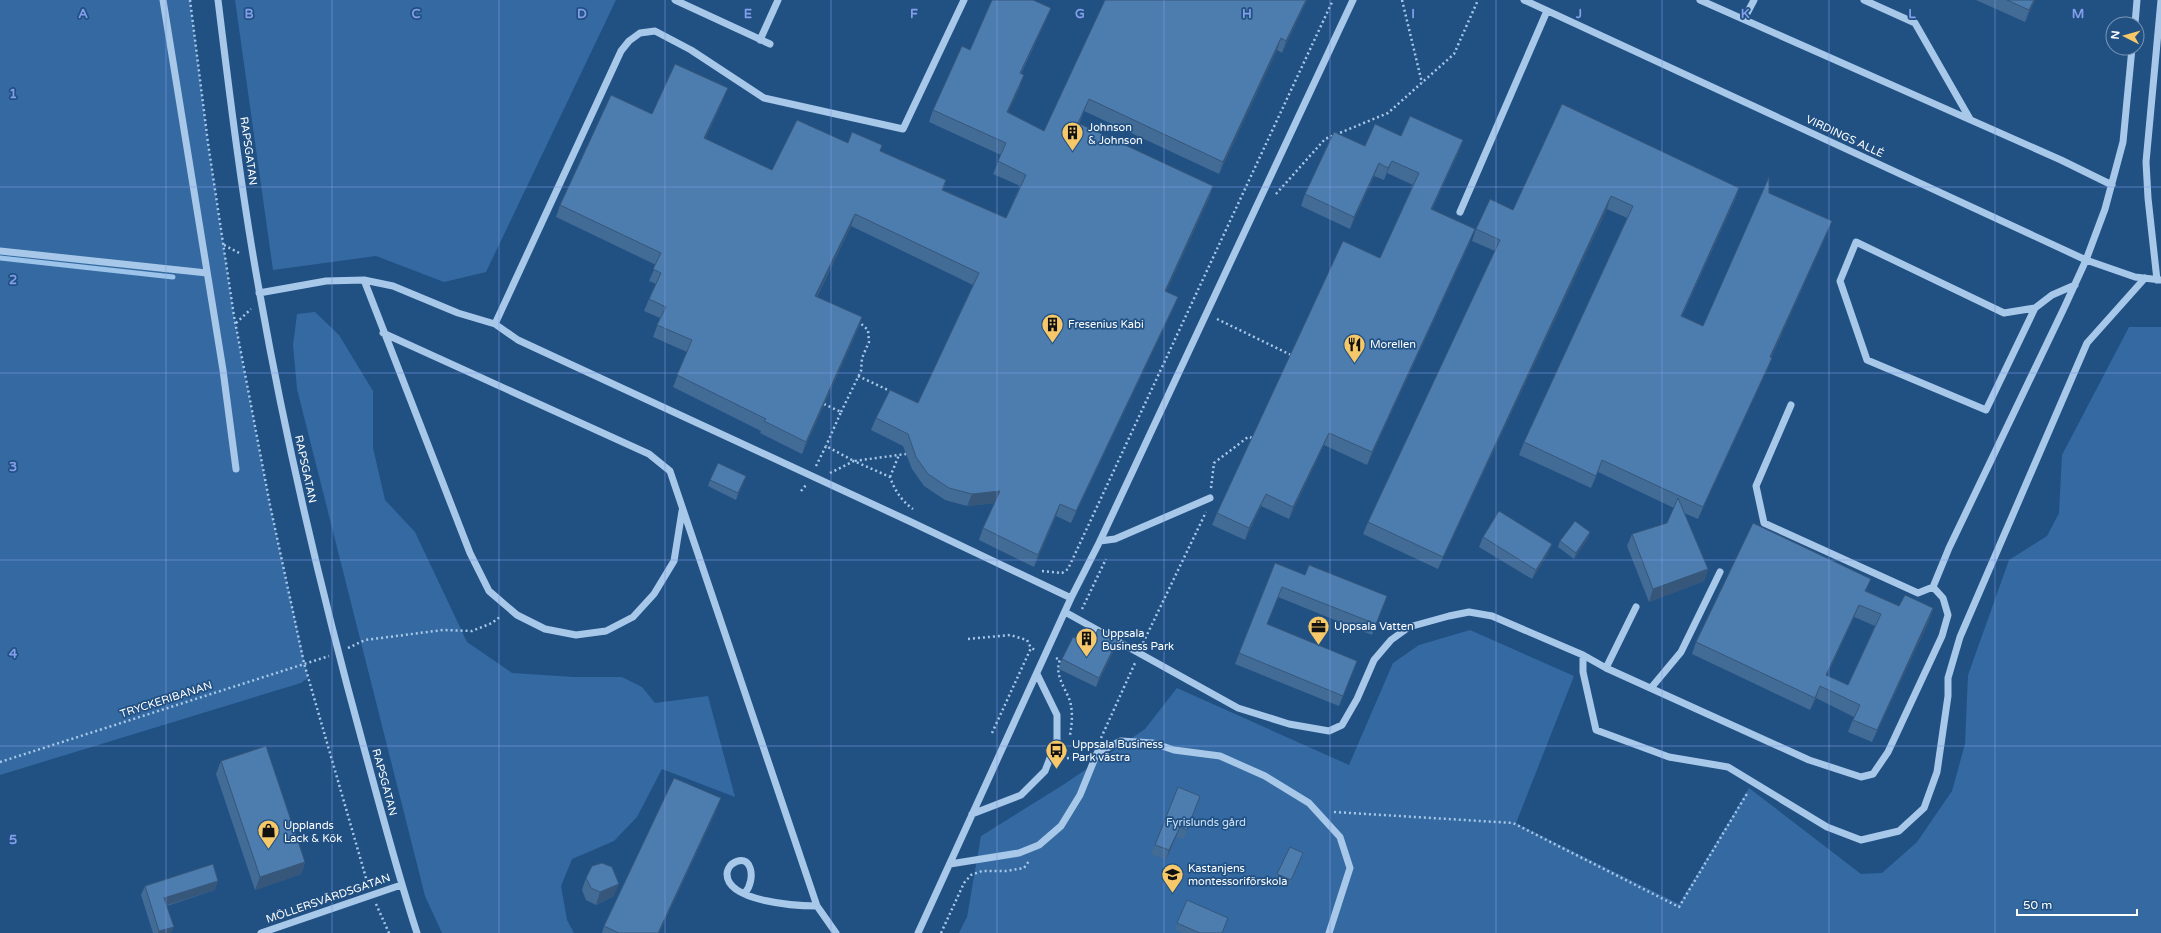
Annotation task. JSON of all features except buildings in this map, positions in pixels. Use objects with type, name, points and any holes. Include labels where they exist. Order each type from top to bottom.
[{"type":"street","points":[[163,0],[207,273],[236,469]]},
{"type":"street","name":"RAPSGATAN","points":[[218,0],[233,124],[260,297],[304,515],[338,653],[401,885],[417,933]]},
{"type":"street","points":[[675,0],[770,44]]},
{"type":"street","points":[[760,40],[778,0]]},
{"type":"street","points":[[496,324],[621,51],[629,41],[640,33],[655,32],[690,50],[764,98],[903,129],[964,0]]},
{"type":"street","points":[[918,933],[1066,612],[1071,598],[1100,541],[1353,0]]},
{"type":"street","name":"VIRDINGS ALLÉ","points":[[1524,0],[2086,260],[2136,277],[2159,280]]},
{"type":"street","points":[[1700,0],[1970,119],[2112,185]]},
{"type":"street","points":[[1744,19],[1754,0]]},
{"type":"street","points":[[1864,0],[1915,23],[1970,119]]},
{"type":"street","points":[[2135,16],[2137,0]]},
{"type":"street","points":[[2159,280],[2148,198],[2146,162],[2161,0]]},
{"type":"street","points":[[1460,212],[1547,11]]},
{"type":"street","points":[[1791,405],[1756,486],[1764,523],[1918,594],[1933,587],[1949,548],[2086,260],[2112,185],[2123,142],[2131,56]]},
{"type":"street","points":[[2035,308],[2004,313],[1856,242],[1840,281],[1867,360],[1986,410],[2035,308],[2052,295],[2075,285]]},
{"type":"street","points":[[0,251],[207,273]]},
{"type":"street","points":[[1583,655],[1583,672],[1596,730],[1669,757],[1728,767],[1755,781],[1827,826],[1861,840],[1899,831],[1924,808],[1937,772],[1948,696],[1948,678],[1960,637],[2058,415],[2087,344],[2144,278]]},
{"type":"street","points":[[364,280],[383,334],[470,553],[489,591],[510,609],[545,629],[576,635],[606,631],[633,617],[654,594],[674,561],[682,508]]},
{"type":"street","points":[[260,297],[326,281],[364,280],[393,286],[458,313],[496,324],[518,340],[815,477],[1071,598]]},
{"type":"street","points":[[383,334],[649,454],[670,471],[817,906],[836,933]]},
{"type":"street","points":[[1100,541],[1115,539],[1210,498]]},
{"type":"street","points":[[1651,688],[1681,652],[1720,572]]},
{"type":"street","points":[[1066,612],[1238,708],[1289,724],[1328,731],[1342,725],[1357,699],[1374,660],[1390,640],[1409,627],[1469,612],[1492,616],[1583,655],[1606,668],[1809,760],[1861,777],[1873,774],[1888,752],[1942,636],[1948,615],[1943,598],[1933,587]]},
{"type":"street","points":[[1606,668],[1636,607]]},
{"type":"street","points":[[972,814],[1021,795],[1045,772],[1057,740],[1057,715],[1037,674]]},
{"type":"street","points":[[950,864],[1019,853],[1039,845],[1061,826],[1080,795],[1098,753],[1121,741],[1153,742],[1174,750],[1220,756],[1265,776],[1309,803],[1340,837],[1350,868],[1329,933]]},
{"type":"street","points":[[745,893],[750,887],[753,872],[750,865],[742,861],[730,864],[727,871],[727,878],[733,887],[745,893],[767,902],[793,906],[817,906]]},
{"type":"street","name":"MÖLLERSVÄRDSGATAN","points":[[262,933],[371,894],[401,885]]},
{"type":"path","points":[[190,0],[236,324],[270,505],[304,663],[371,894],[389,933]]},
{"type":"path","points":[[1034,570],[1062,573],[1068,569],[1333,0]]},
{"type":"path","points":[[1402,0],[1422,83]]},
{"type":"path","points":[[1274,196],[1325,139],[1388,113],[1454,54],[1478,0]]},
{"type":"path","points":[[224,245],[254,260]]},
{"type":"path","points":[[236,324],[260,297]]},
{"type":"path","points":[[1214,325],[1220,312]]},
{"type":"path","points":[[807,484],[815,477],[826,446],[858,376],[862,358],[869,342],[868,330],[860,322],[854,319]]},
{"type":"path","points":[[1217,319],[1291,355]]},
{"type":"path","points":[[858,376],[890,391]]},
{"type":"path","points":[[824,404],[841,412]]},
{"type":"path","points":[[1062,760],[1098,753],[1101,739],[1140,653],[1145,637],[1206,512],[1210,498],[1214,463],[1248,438],[1253,438]]},
{"type":"path","points":[[826,446],[854,461],[890,477]]},
{"type":"path","points":[[801,491],[815,477],[854,461],[906,454]]},
{"type":"path","points":[[899,455],[890,477],[895,491],[905,503],[918,513]]},
{"type":"path","points":[[1077,619],[1115,539]]},
{"type":"path","name":"TRYCKERIBANAN","points":[[0,762],[338,653],[365,640],[443,630],[472,631],[492,623],[510,609]]},
{"type":"path","points":[[968,639],[1010,635],[1027,640],[1031,648]]},
{"type":"path","points":[[1316,811],[1513,823],[1679,906],[1755,781]]},
{"type":"path","points":[[941,933],[964,883],[971,875],[982,871],[1006,871],[1024,868],[1039,845]]},
{"type":"green space","points":[[0,0],[190,0],[208,143],[234,316],[270,505],[308,678],[301,683],[0,775]]},
{"type":"green space","points":[[235,0],[616,0],[486,272],[444,282],[376,256],[273,270]]},
{"type":"green space","points":[[315,312],[339,335],[373,391],[373,448],[385,500],[415,532],[467,642],[512,673],[574,677],[622,677],[642,687],[655,703],[708,696],[735,797],[662,769],[637,817],[614,841],[572,859],[561,886],[567,920],[574,933],[442,933],[425,896],[297,389],[293,345],[297,314]]},
{"type":"green space","name":"Fyrislunds gård","points":[[2129,327],[2161,327],[2161,933],[959,933],[967,917],[981,836],[1066,783],[1145,729],[1177,688],[1349,765],[1393,663],[1419,645],[1470,630],[1574,676],[1516,823],[1679,904],[1749,788],[1861,874],[1882,873],[1917,842],[1952,791],[1965,744],[1968,675],[2009,560],[2047,536],[2059,513],[2062,455]]},
{"type":"waterway","points":[[0,258],[173,277]]},
{"type":"place","name":"Johnson & Johnson","points":[[1073,152]]},
{"type":"place","name":"Fresenius Kabi","points":[[1052,344]]},
{"type":"place","name":"Morellen","points":[[1354,364]]},
{"type":"place","name":"Uppsala Vatten","points":[[1319,646]]},
{"type":"place","name":"Uppsala Business Park","points":[[1086,658]]},
{"type":"place","name":"Uppsala Business Park västra","points":[[1057,770]]},
{"type":"place","name":"Upplands Lack & Kök","points":[[268,850]]},
{"type":"place","name":"Kastanjens montessoriförskola","points":[[1172,894]]}]
